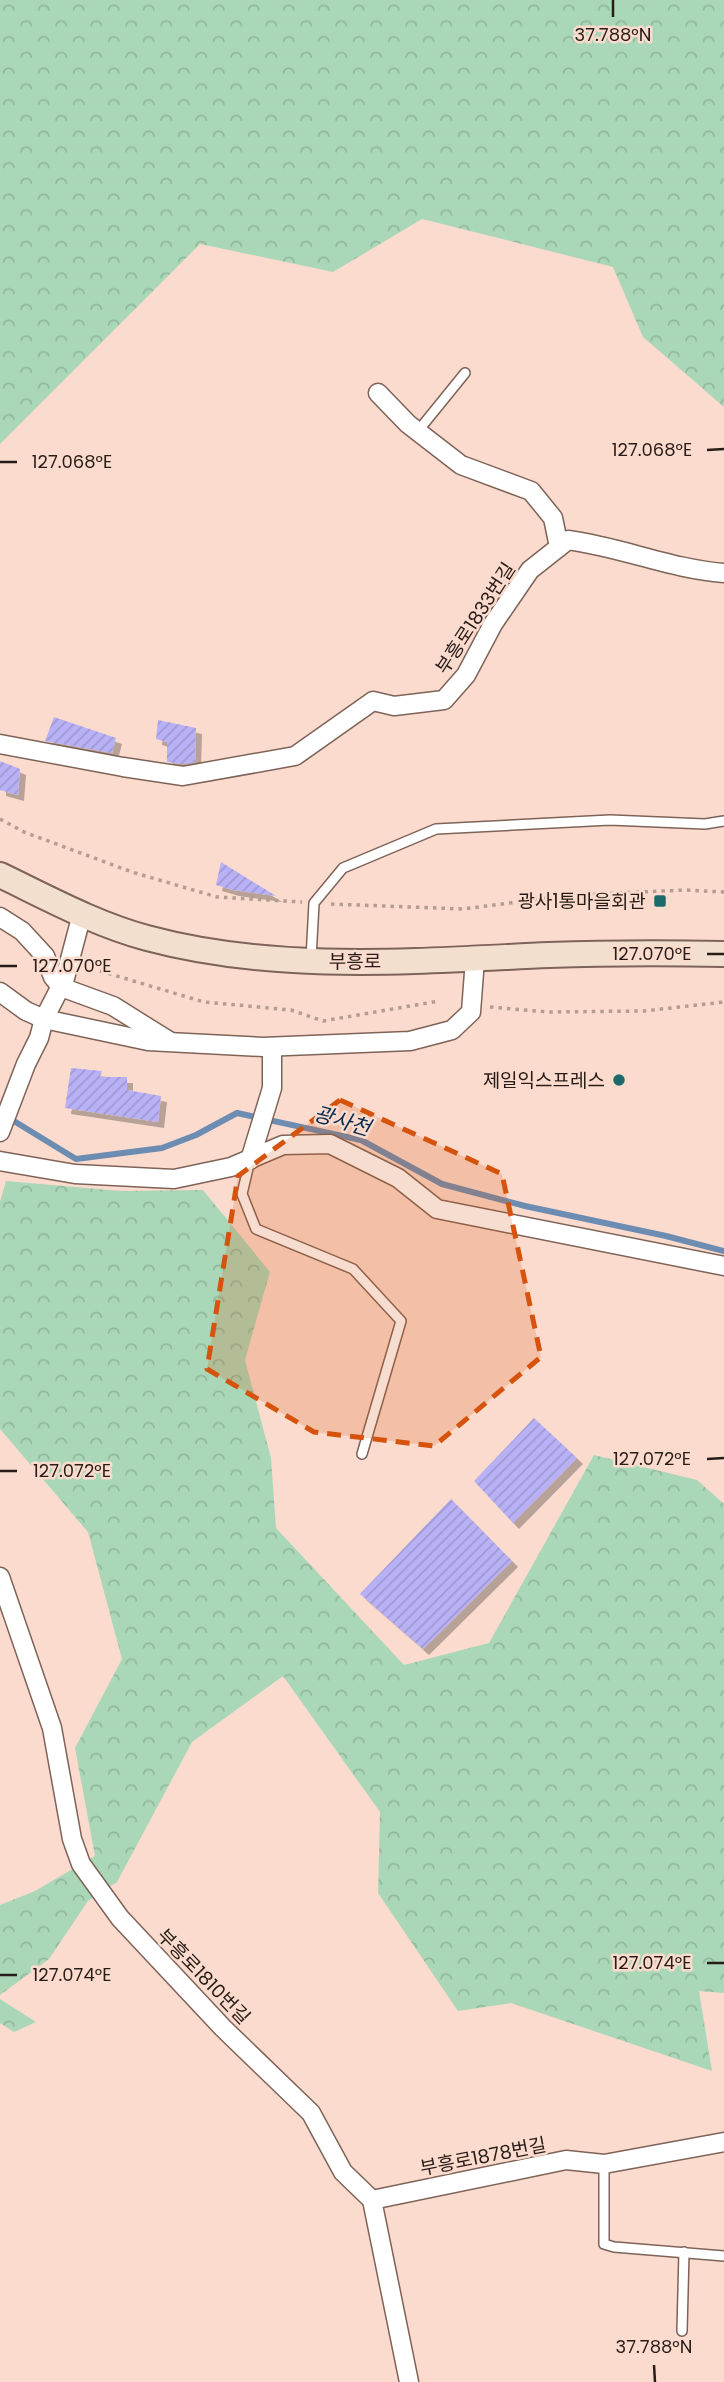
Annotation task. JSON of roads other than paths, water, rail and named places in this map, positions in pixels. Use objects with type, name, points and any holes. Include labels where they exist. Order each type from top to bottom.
[{"type":"main road","name":"부흥로","points":[[0,875],[82,914],[147,938],[215,951],[310,961],[724,954]]},
{"type":"street","points":[[378,393],[408,424],[461,465],[531,491],[552,518],[559,547],[568,540],[592,543],[696,571],[724,573]]},
{"type":"street","name":"부흥로1833번길","points":[[0,744],[183,776],[295,756],[373,701],[394,706],[444,700],[466,675],[493,624],[530,570],[559,547]]},
{"type":"street","points":[[0,1132],[39,1038],[44,1019],[65,978],[82,914]]},
{"type":"street","points":[[0,918],[22,931],[45,956],[53,976],[61,986],[113,1006],[171,1042]]},
{"type":"street","points":[[0,992],[26,1011],[44,1019],[148,1041],[272,1047],[410,1041],[452,1030],[471,1012],[475,959]]},
{"type":"street","points":[[251,1155],[272,1088],[272,1047]]},
{"type":"street","points":[[0,1161],[75,1174],[174,1179],[231,1167],[251,1155],[283,1145],[330,1144],[398,1178],[438,1209],[724,1266]]},
{"type":"street","name":"부흥로1810번길","points":[[0,1577],[52,1728],[72,1839],[81,1864],[120,1918],[223,2028],[312,2113],[343,2172],[372,2200]]},
{"type":"street","name":"부흥로1878번길","points":[[372,2200],[566,2160],[604,2164],[724,2142]]},
{"type":"street","points":[[372,2200],[409,2382]]},
{"type":"lane","points":[[418,431],[464,373]]},
{"type":"lane","points":[[310,961],[314,903],[343,868],[436,829],[610,820],[705,824],[724,821]]},
{"type":"lane","points":[[251,1155],[242,1194],[256,1229],[353,1269],[401,1321],[362,1454]]},
{"type":"lane","points":[[604,2164],[604,2244],[724,2256]]},
{"type":"lane","points":[[682,2331],[684,2252]]},
{"type":"waterway","name":"광사천","points":[[9,1118],[76,1159],[162,1148],[196,1135],[237,1113],[361,1140],[442,1184],[525,1206],[724,1251]]},
{"type":"place","name":"광사1통마을회관","points":[[660,901]]},
{"type":"place","name":"제일익스프레스","points":[[619,1080]]}]
